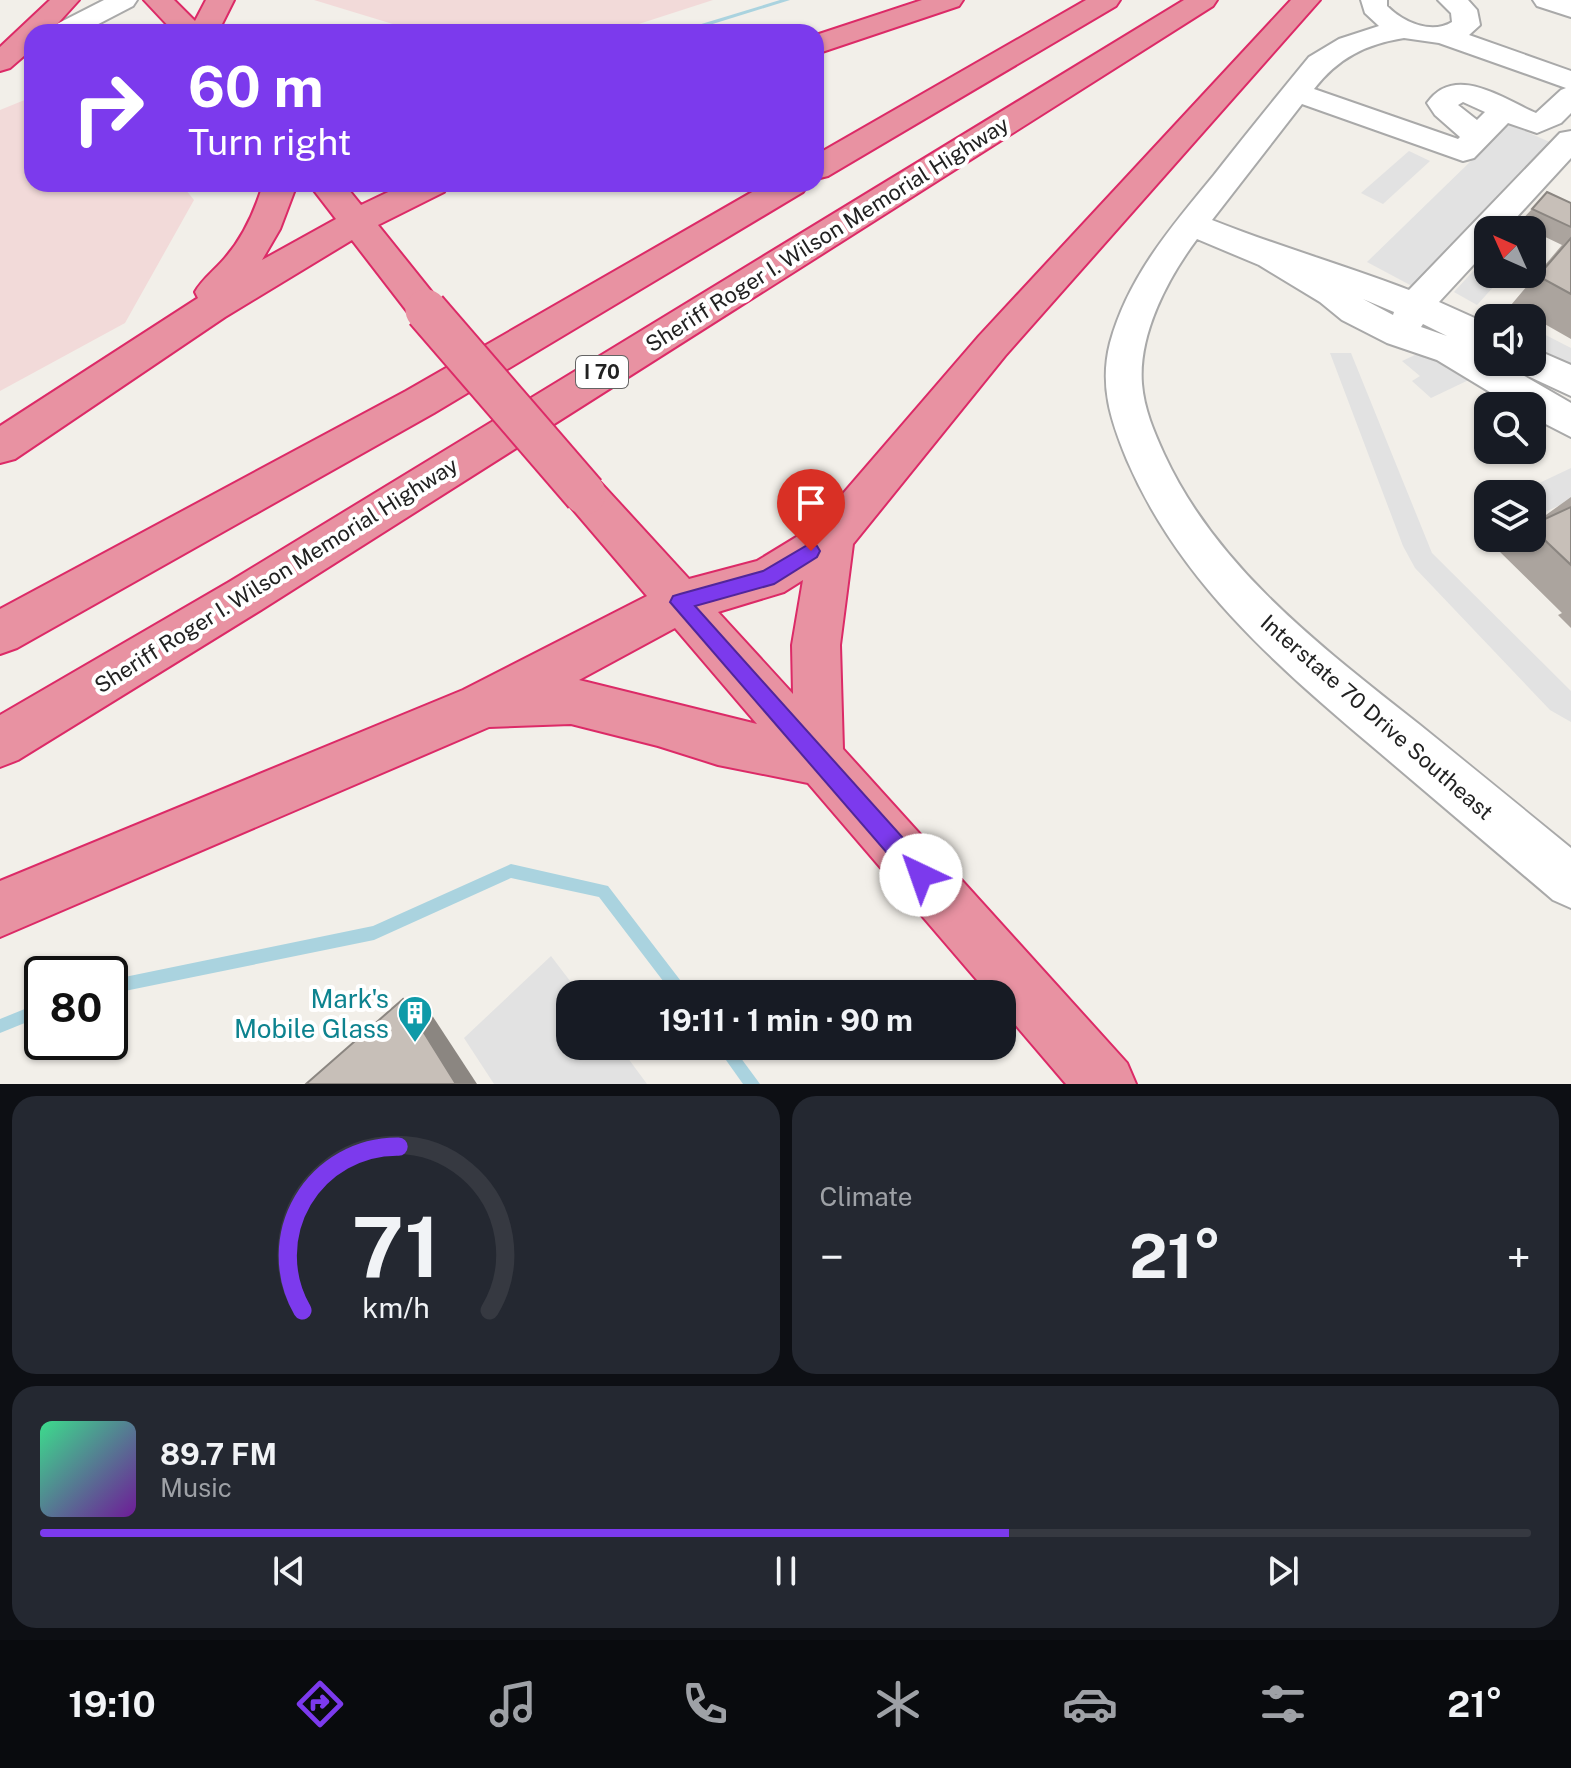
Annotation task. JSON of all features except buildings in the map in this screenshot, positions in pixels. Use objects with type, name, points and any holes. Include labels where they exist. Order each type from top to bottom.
[{"type":"highway","points":[[42,24],[65,0]]},
{"type":"highway","points":[[158,0],[182,24]]},
{"type":"highway","points":[[208,24],[220,0]]},
{"type":"highway","points":[[824,42],[949,0]]},
{"type":"highway","points":[[824,164],[1106,0]]},
{"type":"highway","name":"Sheriff Roger I. Wilson Memorial Highway","points":[[0,743],[245,596],[1203,0]]},
{"type":"highway","points":[[0,909],[480,707],[680,602],[768,578],[832,538],[992,346],[1306,0]]},
{"type":"highway","points":[[0,65],[24,42]]},
{"type":"highway","points":[[0,65],[24,61]]},
{"type":"highway","points":[[134,356],[228,279],[254,244],[277,192]]},
{"type":"highway","points":[[332,192],[426,310],[585,494],[1106,1084]]},
{"type":"highway","points":[[0,447],[134,356],[355,220],[415,192]]},
{"type":"highway","points":[[0,633],[420,402],[777,192]]},
{"type":"highway","points":[[818,760],[816,645],[832,538]]},
{"type":"highway","points":[[480,707],[571,701],[658,722],[718,741],[818,760]]},
{"type":"street","points":[[78,24],[124,0]]},
{"type":"street","points":[[1546,0],[1571,9]]},
{"type":"street","points":[[1374,4],[1380,16],[1405,30],[1441,35],[1514,58],[1571,81]]},
{"type":"street","name":"Interstate 70 Drive Southeast","points":[[1334,50],[1337,40],[1363,11],[1374,4]]},
{"type":"street","points":[[1441,35],[1460,30],[1466,25],[1457,5]]},
{"type":"street","points":[[1457,5],[1514,58]]},
{"type":"street","name":"Interstate 70 Drive Southeast","points":[[1405,30],[1386,32],[1334,50],[1319,63],[1166,256],[1147,292],[1131,333],[1123,377],[1132,425],[1149,472],[1180,523],[1274,634],[1571,882]]},
{"type":"street","points":[[0,65],[24,52]]},
{"type":"street","points":[[1296,92],[1463,151],[1504,110]]},
{"type":"street","points":[[1408,320],[1571,140],[1468,93],[1458,92],[1442,103],[1478,136]]},
{"type":"street","points":[[1537,124],[1551,117],[1571,96]]},
{"type":"street","points":[[1191,224],[1271,257],[1332,293],[1354,311],[1474,336]]},
{"type":"street","points":[[1408,320],[1496,380],[1571,422]]},
{"type":"street","points":[[1546,369],[1571,382]]},
{"type":"street","points":[[1496,380],[1504,376]]},
{"type":"shaded area","points":[[314,0],[713,0],[639,24],[393,24]]},
{"type":"shaded area","points":[[24,100],[24,192],[188,192],[194,200],[125,323],[0,391],[0,110]]},
{"type":"shaded area","points":[[1509,124],[1552,143],[1481,216],[1474,216],[1474,223],[1412,286],[1367,262]]},
{"type":"shaded area","points":[[1409,151],[1430,161],[1383,204],[1361,193]]},
{"type":"shaded area","points":[[1474,270],[1474,288],[1492,288],[1478,304],[1454,292]]},
{"type":"shaded area","points":[[1458,335],[1474,348],[1474,376],[1477,376],[1431,398],[1412,381],[1420,376],[1402,361]]},
{"type":"shaded area","points":[[1546,335],[1571,348],[1571,367],[1546,354]]},
{"type":"shaded area","points":[[1330,353],[1351,353],[1432,553],[1571,691],[1571,722],[1550,710],[1415,568],[1403,546]]},
{"type":"shaded area","points":[[1571,468],[1571,500],[1546,512],[1546,480]]},
{"type":"shaded area","points":[[551,956],[569,980],[556,980],[556,1060],[629,1060],[647,1084],[494,1084],[464,1038]]},
{"type":"waterway","points":[[706,24],[787,0]]},
{"type":"waterway","points":[[128,983],[374,933],[511,871],[603,891],[671,980]]},
{"type":"waterway","points":[[0,1026],[24,1016]]},
{"type":"waterway","points":[[734,1060],[752,1084]]},
{"type":"place","name":"Mark's Mobile Glass","points":[[415,1044]]},
{"type":"route","points":[[811,551],[768,578],[680,602],[921,875]]}]
